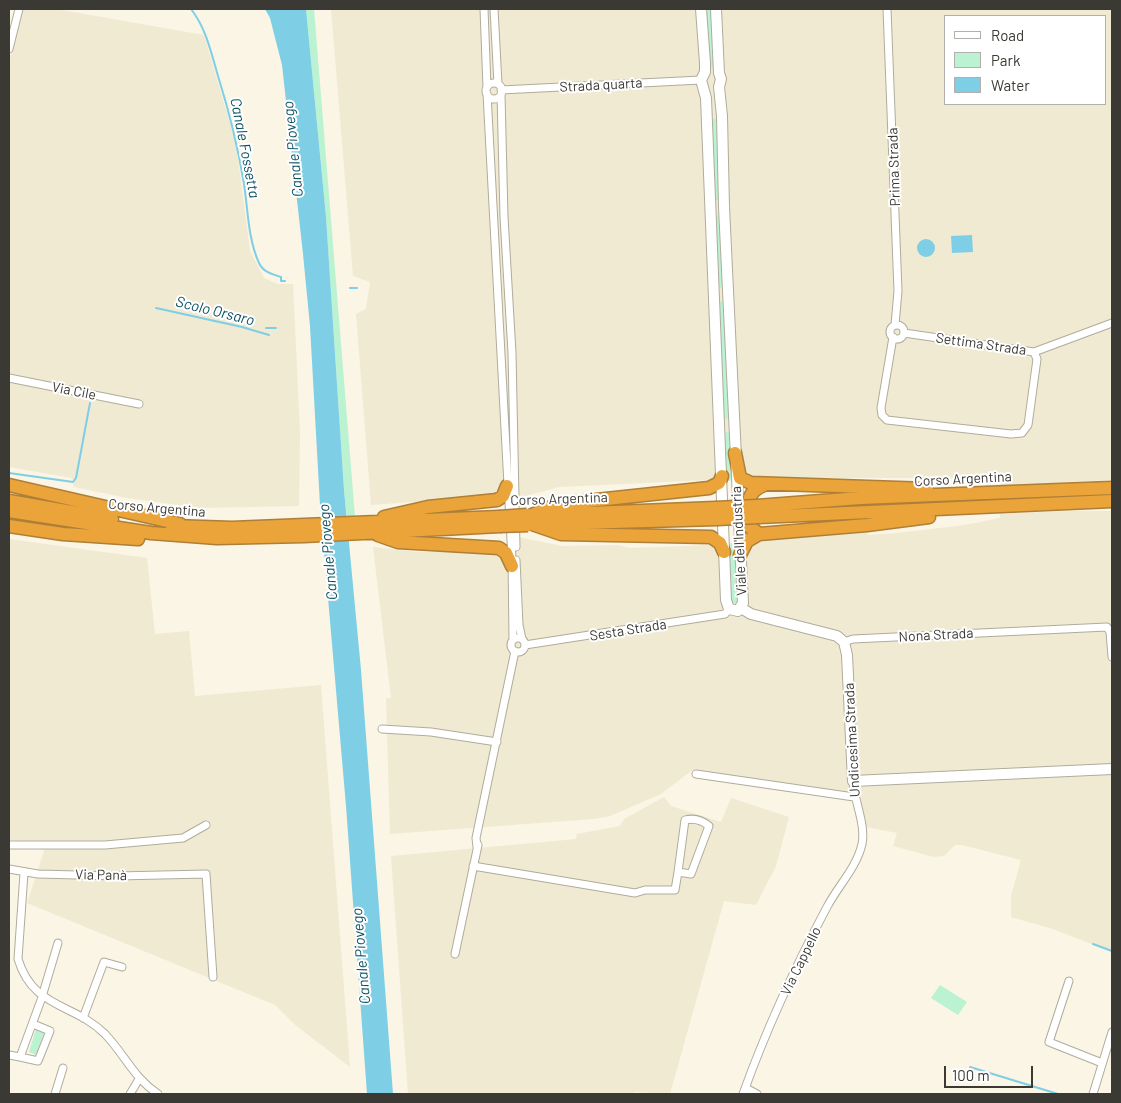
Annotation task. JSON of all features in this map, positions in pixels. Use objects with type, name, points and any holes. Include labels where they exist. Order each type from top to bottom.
[{"type":"highway","points":[[735,453],[738,472],[744,482],[764,485],[860,486],[1017,492]]},
{"type":"highway","points":[[530,520],[559,504],[709,488],[719,483],[722,476]]},
{"type":"highway","points":[[1081,488],[1112,482]]},
{"type":"highway","points":[[9,484],[195,528]]},
{"type":"highway","points":[[758,534],[750,527],[749,495],[754,489],[764,485]]},
{"type":"highway","points":[[367,528],[396,513],[497,500],[503,496],[506,486]]},
{"type":"highway","name":"Corso Argentina","points":[[758,512],[860,498],[1112,488]]},
{"type":"highway","name":"Corso Argentina","points":[[9,501],[143,524],[195,528],[304,531]]},
{"type":"highway","name":"Corso Argentina","points":[[9,511],[151,533],[217,538],[304,531],[500,521],[1112,501]]},
{"type":"highway","points":[[1082,502],[1112,508]]},
{"type":"highway","points":[[740,554],[747,541],[758,534],[867,525],[1017,505]]},
{"type":"highway","points":[[530,520],[561,534],[711,537],[720,543],[724,552]]},
{"type":"highway","points":[[9,526],[100,538],[217,538]]},
{"type":"highway","points":[[367,528],[398,542],[499,548],[506,553],[512,566]]},
{"type":"street","points":[[9,49],[19,9]]},
{"type":"street","points":[[455,954],[476,847],[483,826],[483,813],[515,651],[511,646],[513,640],[512,566],[506,486],[484,9]]},
{"type":"street","points":[[494,9],[500,90],[510,329],[519,625],[523,642],[522,650],[515,651]]},
{"type":"street","name":"Viale dell'Industria","points":[[701,9],[724,552],[728,609],[738,611],[742,608],[724,208],[722,116],[718,87],[721,79],[718,73],[716,9]]},
{"type":"street","name":"Prima Strada","points":[[887,9],[898,291],[895,325],[890,330],[893,337],[881,408],[882,415],[887,420],[1011,434],[1022,433],[1028,425],[1037,359],[1034,352]]},
{"type":"street","points":[[718,73],[710,70],[703,80],[712,91],[718,87]]},
{"type":"street","name":"Strada quarta","points":[[500,90],[703,80]]},
{"type":"street","points":[[487,91],[492,83],[500,90]]},
{"type":"street","points":[[487,91],[495,98],[500,90]]},
{"type":"street","points":[[710,208],[724,208]]},
{"type":"street","points":[[494,218],[504,217]]},
{"type":"street","points":[[713,293],[728,292]]},
{"type":"street","name":"Settima Strada","points":[[904,332],[1034,352],[1112,323]]},
{"type":"street","points":[[893,337],[900,338],[904,332],[902,326],[895,325]]},
{"type":"street","points":[[499,334],[503,339],[507,338],[510,329]]},
{"type":"street","points":[[500,348],[506,348],[511,356]]},
{"type":"street","name":"Via Cile","points":[[9,378],[139,404]]},
{"type":"street","points":[[742,608],[757,615],[836,636],[844,642]]},
{"type":"street","name":"Sesta Strada","points":[[523,642],[725,614],[728,609]]},
{"type":"street","name":"Nona Strada","points":[[844,642],[859,639],[1107,627],[1110,632],[1112,657]]},
{"type":"street","points":[[513,640],[523,642]]},
{"type":"street","name":"Undicesima Strada","points":[[844,642],[847,655],[854,796],[863,838]]},
{"type":"street","points":[[382,729],[431,732],[497,742]]},
{"type":"street","points":[[853,780],[1112,769]]},
{"type":"street","points":[[696,774],[854,796]]},
{"type":"street","points":[[472,866],[635,893],[645,890],[675,890],[684,820],[691,818],[705,823],[709,826],[690,874],[678,872]]},
{"type":"street","name":"Via Panà","points":[[9,846],[105,845],[183,838],[206,825]]},
{"type":"street","name":"Via Cappello","points":[[757,1094],[744,1091],[786,991],[827,907],[856,859],[863,838]]},
{"type":"street","points":[[9,869],[24,873],[18,959],[28,981],[42,997],[83,1018],[105,1034],[139,1079],[158,1094]]},
{"type":"street","name":"Via Panà","points":[[24,873],[117,876],[206,874],[214,977]]},
{"type":"street","points":[[20,1057],[42,997],[58,943]]},
{"type":"street","points":[[83,1018],[104,962],[122,967]]},
{"type":"street","points":[[1069,982],[1048,1042],[1102,1063]]},
{"type":"street","points":[[9,1054],[38,1061],[50,1031],[33,1024]]},
{"type":"street","points":[[1093,1094],[1112,1032]]},
{"type":"street","points":[[55,1094],[63,1068]]},
{"type":"street","points":[[130,1094],[139,1079]]},
{"type":"shaded area","points":[[17,9],[56,9],[204,35],[236,144],[250,251],[264,278],[278,284],[293,284],[300,432],[299,506],[199,508],[127,498],[74,487],[72,478],[9,467],[9,65]]},
{"type":"shaded area","points":[[331,9],[1112,9],[1112,480],[1001,486],[1000,483],[952,478],[751,478],[559,487],[518,498],[495,496],[371,505],[356,314],[366,309],[370,282],[353,276]]},
{"type":"shaded area","points":[[1112,511],[1112,952],[1053,929],[1011,917],[1011,896],[1021,860],[962,845],[955,845],[944,856],[934,857],[893,846],[897,833],[861,826],[854,799],[691,771],[661,794],[610,816],[593,819],[390,834],[386,698],[391,698],[373,547],[417,552],[518,549],[518,537],[562,546],[618,545],[629,548],[712,545],[864,528],[868,535],[897,533],[965,525],[1000,518],[1000,514]]},
{"type":"shaded area","points":[[9,539],[147,558],[155,634],[189,631],[195,696],[321,685],[350,1067],[294,1024],[275,1005],[27,903],[47,842],[9,840]]},
{"type":"shaded area","points":[[664,797],[671,806],[721,822],[731,798],[789,817],[776,866],[756,905],[724,901],[670,1094],[635,1092],[633,1094],[408,1094],[391,856],[576,839],[577,834],[620,826],[624,819]]},
{"type":"green space","points":[[306,9],[314,9],[355,517],[347,518],[326,217]]},
{"type":"green space","points":[[705,9],[712,9],[715,68],[709,67]]},
{"type":"green space","points":[[719,118],[720,199],[715,201],[712,119]]},
{"type":"green space","points":[[715,216],[721,217],[724,286],[720,288],[718,287]]},
{"type":"green space","points":[[719,301],[724,302],[730,417],[726,419],[723,417]]},
{"type":"green space","points":[[727,432],[731,433],[733,479],[729,481],[726,479],[724,434]]},
{"type":"green space","points":[[733,542],[736,544],[739,601],[736,604],[731,601],[729,546]]},
{"type":"green space","points":[[940,985],[967,1002],[958,1015],[931,998]]},
{"type":"green space","points":[[36,1029],[44,1033],[36,1055],[29,1052]]},
{"type":"water","name":"Canale Piovego","points":[[265,9],[306,9],[326,217],[344,490],[361,670],[393,1094],[367,1094],[346,806],[320,505],[310,326],[282,65],[270,18]]},
{"type":"water","points":[[972,235],[973,252],[952,253],[951,236]]},
{"type":"water","points":[[926,239],[932,242],[935,248],[932,254],[926,257],[920,254],[917,248],[920,242]]},
{"type":"waterway","name":"Canale Fossetta","points":[[191,9],[201,24],[208,41],[229,116],[242,170],[250,234],[255,254],[263,269],[281,277],[281,281],[285,281]]},
{"type":"waterway","name":"Canale Fossetta","points":[[350,288],[357,288]]},
{"type":"waterway","name":"Scolo Orsaro","points":[[156,308],[242,327],[269,335]]},
{"type":"waterway","points":[[266,328],[276,328]]},
{"type":"waterway","name":"Scolo Orsaro","points":[[9,473],[73,482],[76,478],[90,403]]},
{"type":"waterway","points":[[1093,944],[1112,951]]},
{"type":"waterway","points":[[970,1067],[1058,1094]]}]
